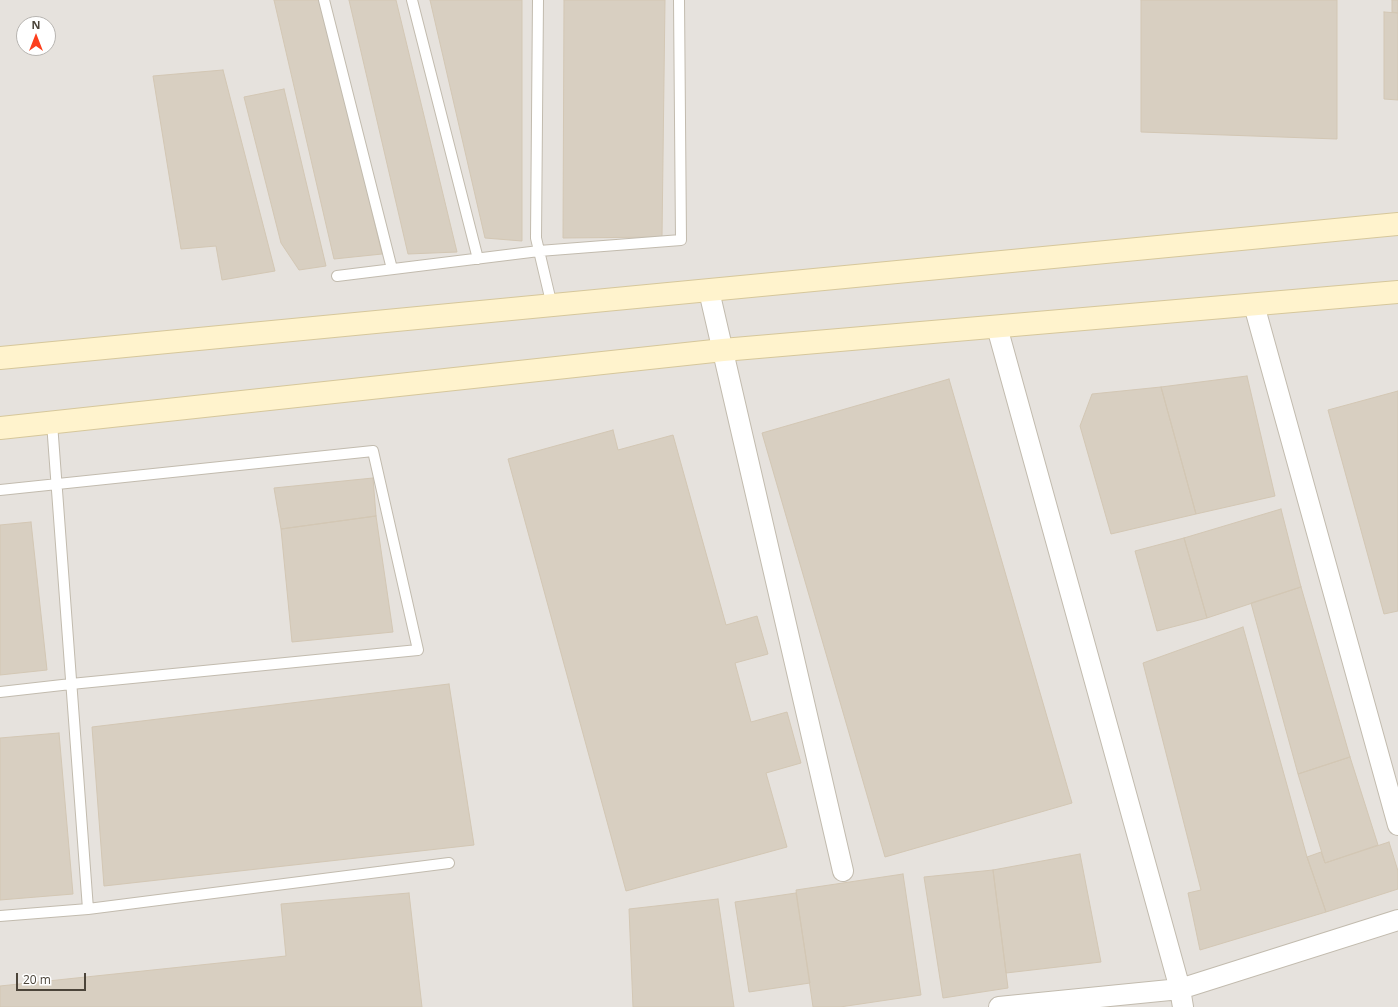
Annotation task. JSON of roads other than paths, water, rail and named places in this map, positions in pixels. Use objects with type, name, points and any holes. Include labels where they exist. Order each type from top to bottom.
[{"type":"main road","points":[[0,358],[1398,224]]},
{"type":"main road","points":[[0,428],[723,350],[1398,292]]},
{"type":"street","points":[[709,291],[843,871]]},
{"type":"street","points":[[1254,305],[1398,825]]},
{"type":"street","points":[[997,327],[1182,998]]},
{"type":"street","points":[[999,1007],[1182,998],[1398,920]]},
{"type":"lane","points":[[324,0],[392,269]]},
{"type":"lane","points":[[412,0],[478,259]]},
{"type":"lane","points":[[538,0],[536,238],[552,306]]},
{"type":"lane","points":[[337,276],[539,251],[681,240],[679,0]]},
{"type":"lane","points":[[52,423],[88,910]]},
{"type":"lane","points":[[0,490],[373,451],[418,650],[0,692]]},
{"type":"lane","points":[[0,916],[88,910],[449,863]]}]
